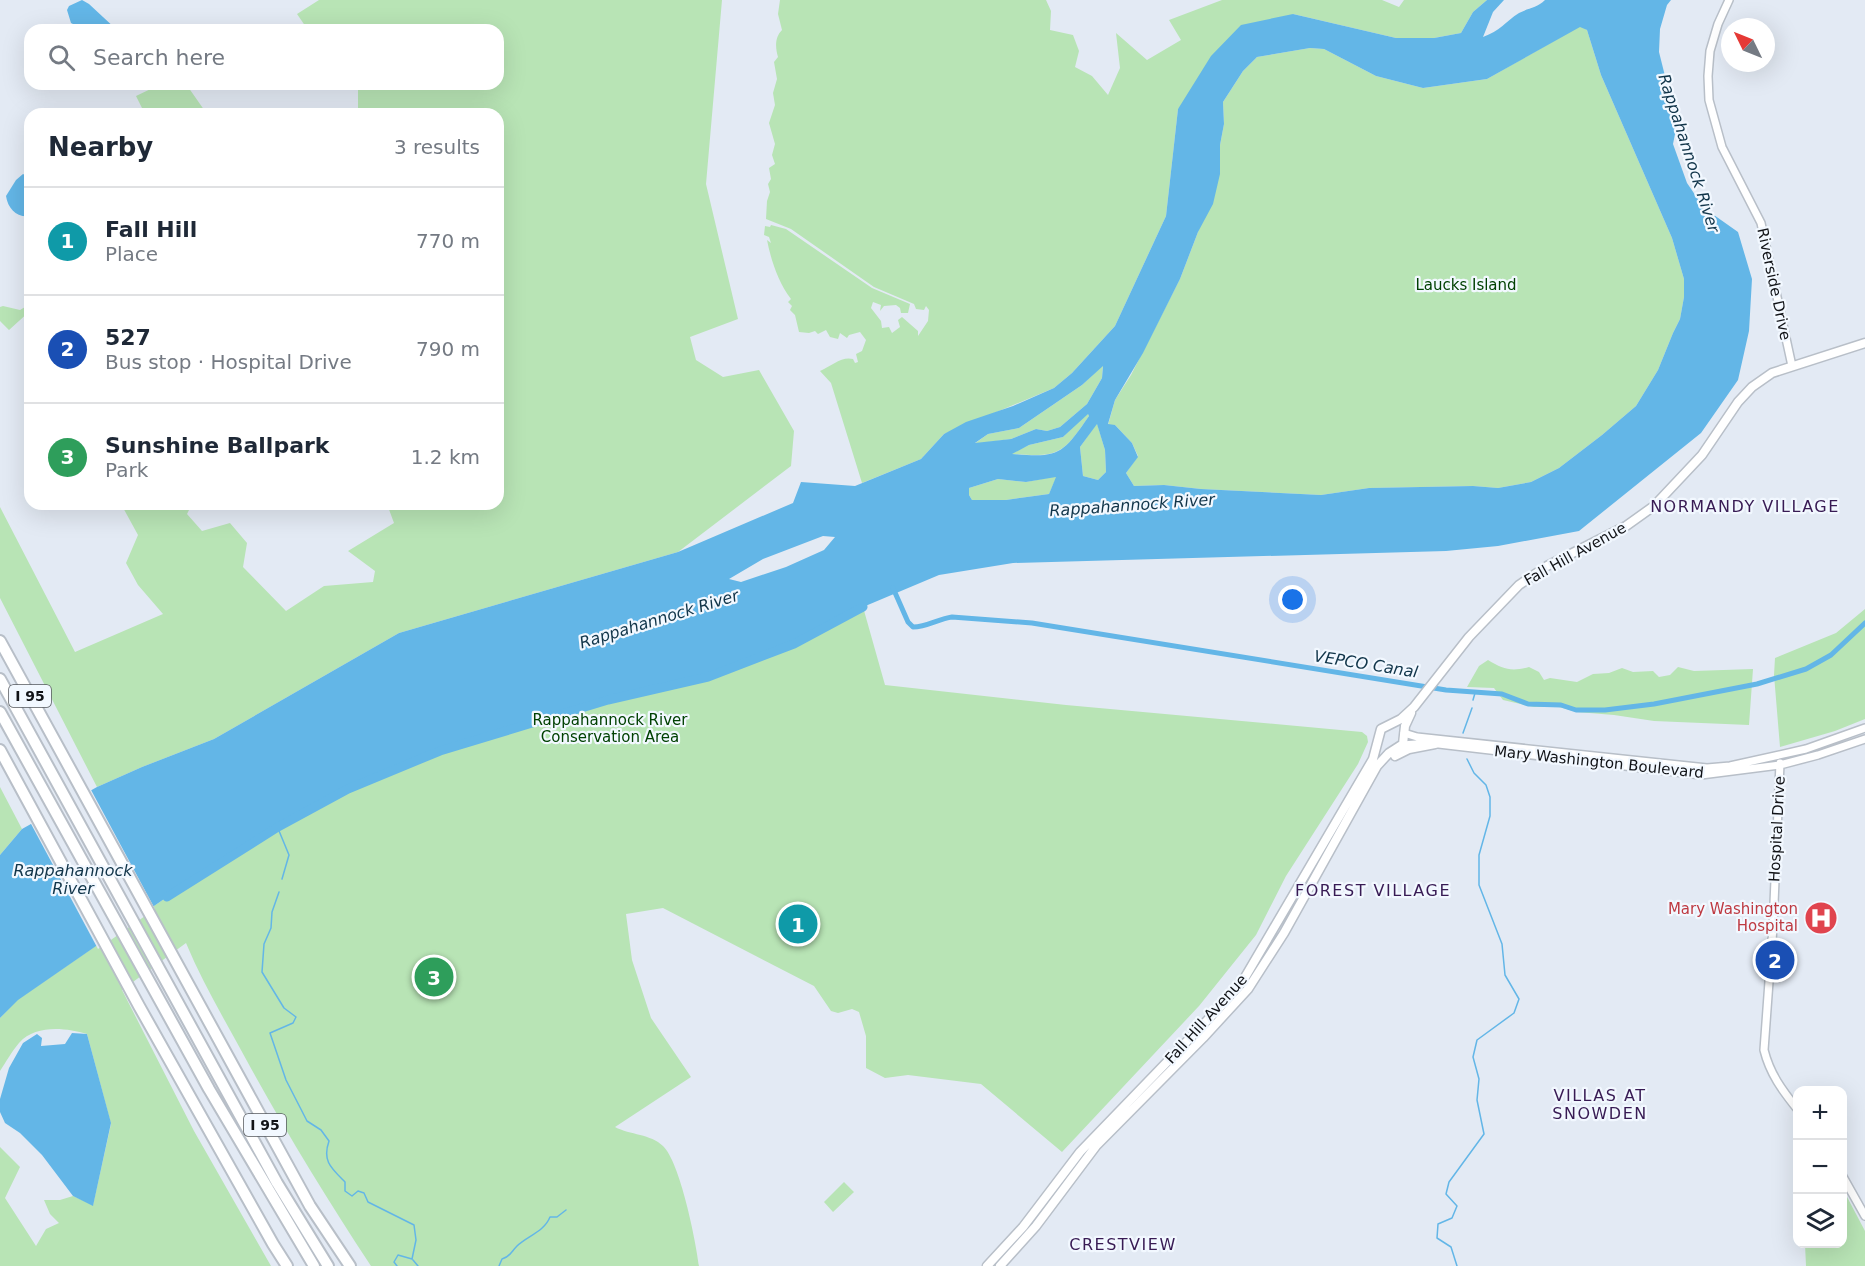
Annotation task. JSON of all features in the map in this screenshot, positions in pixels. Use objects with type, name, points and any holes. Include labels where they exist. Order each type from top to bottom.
[{"type":"highway","name":"I 95","points":[[0,641],[310,1206],[350,1266]]},
{"type":"highway","name":"I 95","points":[[0,679],[276,1183],[328,1266]]},
{"type":"highway","name":"I 95","points":[[0,712],[268,1191],[314,1266]]},
{"type":"highway","points":[[0,750],[139,1006],[287,1266]]},
{"type":"main road","name":"Fall Hill Avenue","points":[[987,1266],[1033,1214],[1080,1152],[1224,1003],[1244,979],[1373,759],[1380,740],[1381,729],[1401,719],[1415,705],[1468,637],[1521,584],[1547,566],[1626,526],[1654,506],[1702,455],[1744,395],[1760,381],[1772,373],[1865,343]]},
{"type":"main road","name":"Fall Hill Avenue","points":[[1000,1266],[1036,1226],[1096,1146],[1210,1031],[1248,989],[1278,942],[1377,766],[1404,740],[1404,732],[1415,705]]},
{"type":"main road","points":[[1391,724],[1398,726],[1404,732]]},
{"type":"main road","points":[[1380,740],[1387,748],[1398,747]]},
{"type":"main road","points":[[1356,805],[1388,761],[1408,749],[1435,744]]},
{"type":"main road","points":[[1033,1214],[1036,1226]]},
{"type":"street","name":"Riverside Drive","points":[[1729,0],[1718,24],[1710,51],[1709,100],[1722,147],[1761,223],[1792,366]]},
{"type":"street","name":"Mary Washington Boulevard","points":[[1404,732],[1417,737],[1707,768],[1730,766],[1825,743],[1865,728]]},
{"type":"street","name":"Mary Washington Boulevard","points":[[1398,747],[1415,743],[1435,744],[1617,763],[1695,774],[1716,774],[1780,765],[1865,739]]},
{"type":"street","name":"Hospital Drive","points":[[1779,754],[1773,927],[1764,1050],[1776,1084],[1793,1105]]},
{"type":"street","points":[[1847,1184],[1865,1216]]},
{"type":"green space","points":[[319,0],[722,0],[706,184],[738,319],[690,337],[696,360],[723,377],[759,370],[794,431],[791,466],[678,552],[399,633],[214,739],[97,787],[0,598],[0,507],[75,652],[163,614],[138,585],[126,563],[138,535],[124,510],[189,510],[187,514],[202,531],[230,523],[247,543],[243,567],[286,611],[324,586],[373,582],[375,571],[348,551],[394,523],[389,510],[504,510],[504,108],[358,108],[358,90],[504,90],[504,24],[304,24],[297,14]]},
{"type":"green space","points":[[780,0],[1046,0],[1051,11],[1050,30],[1073,35],[1079,51],[1075,67],[1092,76],[1108,95],[1120,68],[1116,33],[1147,60],[1181,40],[1169,20],[1222,0],[1382,0],[1399,7],[1404,0],[1487,0],[1473,12],[1461,33],[1434,38],[1396,38],[1293,14],[1178,109],[1166,216],[1115,326],[1072,373],[1054,388],[944,434],[921,459],[862,483],[831,383],[820,371],[849,358],[855,363],[858,362],[856,354],[862,351],[866,340],[860,332],[849,335],[847,338],[840,333],[838,339],[830,337],[826,330],[818,334],[815,331],[799,332],[795,315],[790,310],[792,306],[788,302],[791,299],[773,263],[767,240],[771,243],[769,237],[764,235],[765,226],[770,227],[771,225],[786,229],[872,288],[910,304],[908,313],[901,313],[900,308],[896,305],[884,306],[880,311],[881,305],[873,302],[871,308],[881,321],[882,328],[889,327],[892,333],[900,327],[898,320],[902,317],[918,331],[918,336],[928,321],[929,310],[926,306],[924,310],[916,309],[914,304],[874,287],[791,229],[766,219],[770,192],[768,184],[771,179],[769,168],[775,164],[772,155],[775,144],[769,123],[775,105],[773,93],[777,79],[774,62],[778,57],[776,42],[782,30],[778,14]]},
{"type":"green space","name":"Laucks Island","points":[[1580,26],[1587,30],[1601,75],[1672,238],[1684,279],[1680,319],[1658,370],[1636,406],[1559,468],[1531,482],[1498,488],[1473,486],[1369,488],[1321,495],[1164,485],[1134,486],[1126,473],[1138,456],[1132,443],[1115,425],[1108,425],[1115,400],[1131,375],[1180,279],[1198,232],[1220,145],[1224,124],[1223,102],[1243,71],[1257,57],[1310,48],[1324,49],[1376,76],[1423,88],[1487,79]]},
{"type":"green space","points":[[148,90],[190,90],[203,108],[142,108],[136,96]]},
{"type":"green space","points":[[0,307],[20,310],[24,308],[24,316],[9,330],[0,321]]},
{"type":"green space","points":[[1103,365],[1102,378],[1087,404],[1060,427],[1047,431],[1036,429],[1011,439],[974,444],[988,434],[1019,428],[1082,385]]},
{"type":"green space","points":[[1088,413],[1089,416],[1072,439],[1057,451],[1039,455],[1010,454],[1029,445],[1063,437]]},
{"type":"green space","points":[[1097,423],[1105,450],[1106,472],[1098,480],[1083,476],[1080,447]]},
{"type":"green space","points":[[1057,476],[1049,494],[1006,500],[972,500],[969,495],[969,488],[998,479],[1026,482]]},
{"type":"green space","name":"Rappahannock River Conservation Area","points":[[863,607],[885,685],[1066,705],[1362,732],[1367,736],[1368,742],[1358,764],[1286,876],[1256,935],[1199,1006],[1062,1152],[981,1084],[908,1075],[885,1078],[866,1068],[866,1036],[859,1012],[852,1009],[838,1013],[831,1011],[814,986],[663,908],[626,914],[632,960],[651,1018],[691,1077],[615,1127],[653,1139],[663,1146],[669,1155],[681,1184],[699,1266],[371,1266],[277,1114],[215,1003],[186,943],[122,990],[194,1131],[271,1266],[0,1266],[0,1147],[20,1167],[5,1198],[36,1246],[46,1229],[59,1223],[50,1214],[44,1200],[60,1200],[73,1196],[93,1205],[111,1124],[87,1034],[61,1029],[34,1033],[19,1043],[0,1071],[0,1018],[17,1000],[167,897],[278,827],[348,789],[440,751],[608,700],[708,677],[794,644]]},
{"type":"green space","points":[[1865,609],[1865,719],[1835,731],[1780,747],[1774,675],[1775,658],[1836,633]]},
{"type":"green space","points":[[1488,660],[1507,669],[1529,667],[1539,672],[1544,680],[1550,678],[1577,682],[1593,674],[1609,673],[1622,668],[1633,672],[1653,671],[1659,677],[1670,675],[1678,667],[1694,671],[1753,669],[1749,725],[1654,721],[1577,712],[1559,707],[1534,707],[1503,700],[1494,688],[1467,687],[1479,666]]},
{"type":"green space","points":[[0,787],[22,829],[0,855]]},
{"type":"green space","points":[[844,1182],[854,1192],[833,1212],[824,1202]]},
{"type":"green space","points":[[1847,1197],[1865,1231],[1865,1266],[1806,1266],[1805,1248],[1847,1248]]},
{"type":"water","points":[[82,0],[111,24],[73,24],[67,10],[69,6]]},
{"type":"water","name":"Rappahannock River","points":[[1487,0],[1504,0],[1493,12],[1483,37],[1519,13],[1545,0],[1671,0],[1667,5],[1660,29],[1659,52],[1677,124],[1673,144],[1687,183],[1704,208],[1738,232],[1752,279],[1749,331],[1738,380],[1701,433],[1579,531],[1498,546],[1446,551],[1013,563],[939,575],[863,607],[794,644],[708,677],[608,700],[440,751],[348,789],[278,827],[167,897],[18,1000],[0,1018],[0,855],[22,829],[97,787],[214,739],[399,633],[678,552],[793,503],[801,482],[855,486],[921,459],[944,434],[966,422],[1013,406],[1054,388],[1072,373],[1115,326],[1166,216],[1178,109],[1211,56],[1241,25],[1293,14],[1396,38],[1434,38],[1461,33],[1473,12]],"holes":[[[1580,27],[1587,30],[1601,75],[1672,238],[1684,279],[1680,319],[1658,370],[1636,406],[1559,468],[1531,482],[1498,488],[1473,486],[1369,488],[1321,495],[1164,485],[1134,486],[1126,473],[1138,457],[1132,443],[1115,425],[1108,424],[1115,400],[1143,353],[1180,279],[1198,232],[1213,204],[1220,174],[1220,145],[1224,124],[1223,102],[1243,71],[1257,57],[1310,48],[1324,49],[1376,76],[1423,88],[1487,79]],[[1103,366],[1102,378],[1087,404],[1060,427],[1047,431],[1036,429],[1011,439],[975,443],[988,434],[1019,428],[1082,385]],[[1088,414],[1089,416],[1072,439],[1058,451],[1040,455],[1012,454],[1029,445],[1063,437]],[[1097,424],[1105,450],[1106,472],[1098,480],[1083,476],[1080,447]],[[1056,477],[1049,494],[1006,500],[972,500],[969,488],[998,479],[1026,482]],[[823,536],[835,537],[824,550],[786,567],[741,582],[729,579],[763,559]]]},
{"type":"water","points":[[24,174],[24,216],[14,212],[6,196],[16,180]]},
{"type":"water","points":[[72,1033],[87,1034],[111,1123],[93,1206],[73,1196],[42,1155],[20,1133],[5,1123],[0,1112],[0,1099],[9,1068],[23,1043],[37,1034],[42,1038],[41,1046],[65,1044]]},
{"type":"pier","points":[[90,788],[155,909],[98,949],[30,822]]},
{"type":"waterway","name":"VEPCO Canal","points":[[893,588],[908,622],[913,627],[952,617],[1032,623],[1446,690],[1502,694],[1528,704],[1561,705],[1576,710],[1605,710],[1654,704],[1757,684],[1806,669],[1831,655],[1865,623]]},
{"type":"waterway","points":[[167,897],[278,827],[348,789],[440,751],[608,700],[708,677],[794,644],[863,607]]},
{"type":"waterway","name":"VEPCO Canal","points":[[1473,700],[1475,693]]},
{"type":"waterway","points":[[1463,733],[1472,708]]},
{"type":"waterway","points":[[1457,1266],[1451,1247],[1437,1238],[1438,1224],[1452,1218],[1457,1206],[1446,1194],[1449,1182],[1484,1134],[1477,1100],[1479,1079],[1473,1057],[1477,1040],[1514,1013],[1519,999],[1505,975],[1502,944],[1479,885],[1479,855],[1490,816],[1490,797],[1486,785],[1474,773],[1467,759]]},
{"type":"waterway","points":[[277,826],[289,855],[282,879]]},
{"type":"waterway","points":[[279,892],[272,912],[271,928],[264,944],[262,972],[284,1008],[296,1017],[293,1023],[270,1033],[286,1080],[307,1121],[321,1130],[329,1141],[327,1159],[345,1182],[345,1191],[352,1196],[358,1191],[364,1193],[368,1202],[414,1225],[416,1240],[412,1259],[398,1255],[394,1262],[397,1266]]},
{"type":"waterway","points":[[499,1266],[502,1259],[509,1256],[521,1242],[540,1230],[550,1217],[557,1217],[566,1210]]},
{"type":"waterway","points":[[413,1260],[418,1266]]},
{"type":"place","name":"Mary Washington Hospital","points":[[1821,918]]},
{"type":"place","name":"Fall Hill","points":[[798,924]]},
{"type":"place","name":"527","points":[[1775,960]]},
{"type":"place","name":"Sunshine Ballpark","points":[[434,977]]},
{"type":"district","name":"NORMANDY VILLAGE","points":[[1745,506]]},
{"type":"district","name":"FOREST VILLAGE","points":[[1373,890]]},
{"type":"district","name":"VILLAS AT SNOWDEN","points":[[1600,1104]]},
{"type":"district","name":"CRESTVIEW","points":[[1123,1244]]}]
